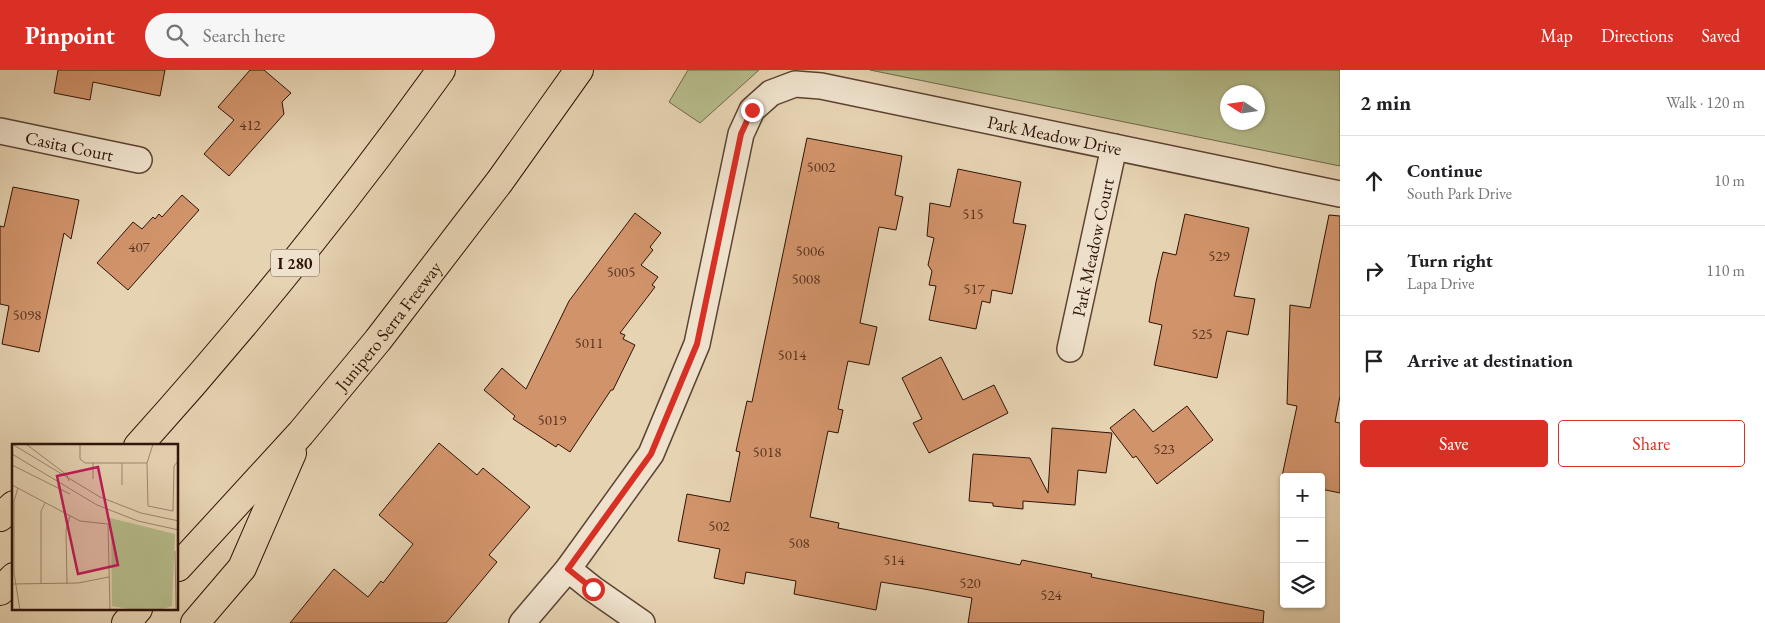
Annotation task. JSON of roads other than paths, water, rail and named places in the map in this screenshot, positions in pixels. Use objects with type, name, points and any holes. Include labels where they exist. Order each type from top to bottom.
[{"type":"highway","name":"I 280","points":[[140,444],[306,251],[441,70]]},
{"type":"highway","name":"Junipero Serra Freeway","points":[[179,566],[301,433],[378,340],[500,181],[579,70]]},
{"type":"highway","points":[[195,623],[242,568],[301,433]]},
{"type":"highway","points":[[0,517],[12,507]]},
{"type":"highway","points":[[0,591],[12,579]]},
{"type":"highway","points":[[126,623],[137,610]]},
{"type":"street","name":"Park Meadow Drive","points":[[568,569],[651,454],[697,344],[741,134],[752,110],[771,92],[795,84],[821,86],[1340,194]]},
{"type":"street","name":"Casita Court","points":[[0,131],[139,160]]},
{"type":"street","name":"Park Meadow Court","points":[[1070,349],[1114,146]]},
{"type":"street","points":[[522,623],[568,569],[642,623]]}]
